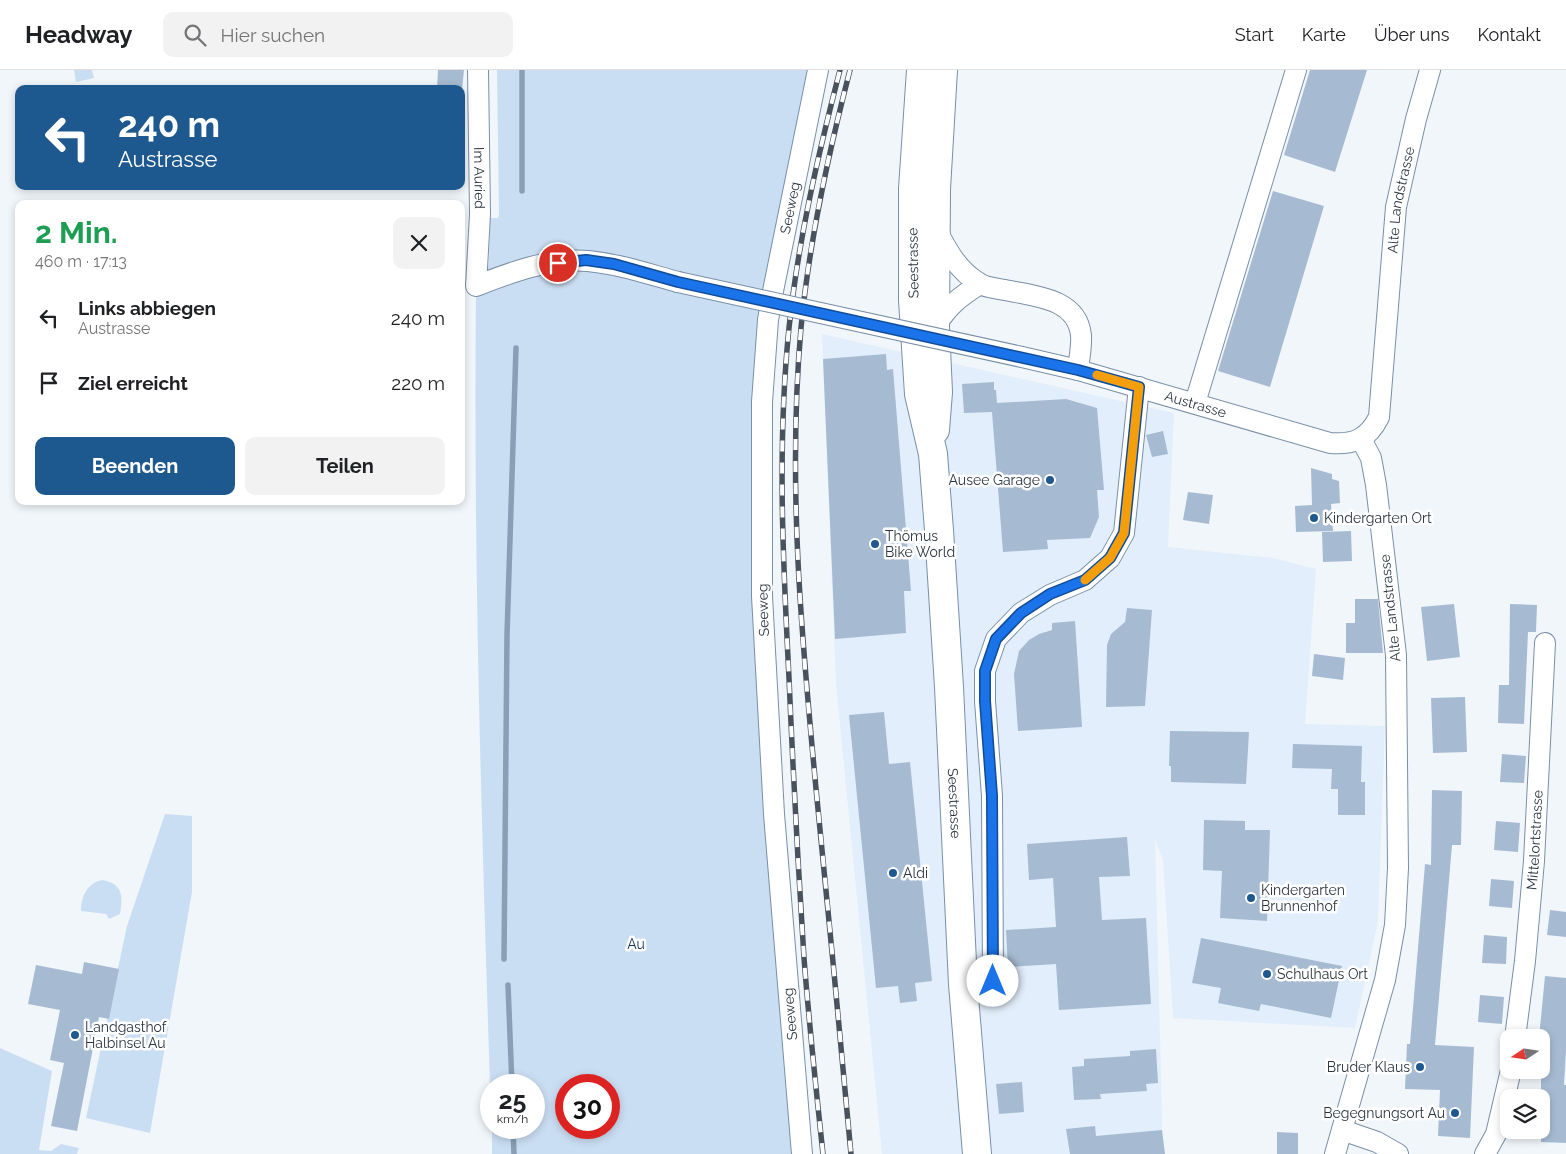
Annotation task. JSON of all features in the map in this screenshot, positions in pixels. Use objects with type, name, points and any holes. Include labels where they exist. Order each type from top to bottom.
[{"type":"main road","name":"Seestrasse","points":[[921,70],[913,189],[913,300],[919,394],[933,454]]},
{"type":"main road","name":"Seestrasse","points":[[943,70],[938,135],[936,228],[935,327],[938,392],[933,454],[949,687],[963,984],[977,1154]]},
{"type":"street","name":"Im Auried","points":[[476,286],[480,214],[478,70]]},
{"type":"street","name":"Seeweg","points":[[802,1154],[774,814],[762,606],[762,402],[768,320],[818,70]]},
{"type":"street","points":[[1195,403],[1296,70]]},
{"type":"street","name":"Alte Landstrasse","points":[[1335,1154],[1385,980],[1395,925],[1398,868],[1396,655],[1376,485],[1371,458],[1361,439],[1374,428],[1379,417],[1396,207],[1416,120],[1430,70]]},
{"type":"street","points":[[936,228],[957,264],[980,284],[1048,300],[1070,310],[1079,326],[1082,337],[1078,370]]},
{"type":"street","name":"Austrasse","points":[[476,286],[516,270],[558,263],[586,260],[614,264],[678,282],[1078,370],[1330,443],[1339,444],[1361,439]]},
{"type":"street","points":[[935,327],[945,311],[957,299],[980,284]]},
{"type":"street","points":[[993,981],[992,796],[985,701],[985,671],[996,639],[1021,613],[1050,594],[1085,580],[1110,558],[1124,533],[1139,387]]},
{"type":"street","name":"Mittelortstrasse","points":[[1516,1029],[1526,961],[1534,862],[1544,644]]},
{"type":"street","points":[[1485,1154],[1496,1134],[1509,1079]]},
{"type":"street","points":[[1342,1130],[1377,1142],[1398,1154]]},
{"type":"shaded area","points":[[822,334],[1174,413],[1168,547],[1273,558],[1316,569],[1305,724],[1385,726],[1378,921],[1355,1028],[1173,1018],[1163,860],[1155,840],[1163,1154],[882,1154],[836,684]]},
{"type":"green space","points":[[74,70],[92,70],[94,78],[76,82]]},
{"type":"green space","name":"Au","points":[[497,70],[818,70],[773,291],[762,596],[802,1154],[492,1154],[492,1139],[545,1139],[545,1074],[490,1074],[477,597],[475,390],[476,286],[486,282],[489,260],[490,218],[498,218]]},
{"type":"green space","points":[[165,814],[192,816],[192,892],[150,1133],[86,1118],[127,926]]},
{"type":"green space","points":[[102,880],[114,884],[120,891],[121,896],[120,914],[109,919],[106,914],[81,911],[86,891],[92,884]]},
{"type":"green space","points":[[0,1048],[52,1071],[39,1150],[51,1151],[61,1144],[79,1148],[77,1154],[0,1154]]},
{"type":"building","points":[[438,70],[464,70],[462,85],[437,85]]},
{"type":"building","points":[[1310,70],[1367,70],[1335,172],[1284,155]]},
{"type":"building","points":[[1273,191],[1324,206],[1270,387],[1218,371]]},
{"type":"building","points":[[886,354],[887,370],[893,369],[911,591],[904,591],[906,633],[835,639],[823,359]]},
{"type":"building","name":"Ausee Garage","points":[[994,382],[997,403],[1066,399],[1097,408],[1104,490],[1097,490],[1099,517],[1090,538],[1047,540],[1048,549],[1003,552],[992,412],[964,413],[962,384]]},
{"type":"building","points":[[1163,431],[1168,454],[1152,457],[1146,435]]},
{"type":"building","name":"Kindergarten Ort","points":[[1311,468],[1332,474],[1332,479],[1339,481],[1340,503],[1331,504],[1333,531],[1296,532],[1295,506],[1312,505]]},
{"type":"building","points":[[1188,492],[1213,495],[1209,524],[1183,520]]},
{"type":"building","points":[[1351,531],[1352,561],[1323,562],[1322,532]]},
{"type":"building","points":[[1355,599],[1378,599],[1383,653],[1346,653],[1346,623],[1355,623]]},
{"type":"building","points":[[1454,604],[1460,657],[1427,661],[1421,607]]},
{"type":"building","points":[[1510,604],[1537,605],[1536,632],[1528,632],[1524,724],[1498,723],[1499,685],[1509,685]]},
{"type":"building","points":[[1127,608],[1152,610],[1145,706],[1106,707],[1107,645],[1111,634],[1125,622]]},
{"type":"building","points":[[1075,621],[1082,727],[1018,731],[1014,674],[1019,651],[1029,640],[1039,634],[1052,630],[1052,623]]},
{"type":"building","points":[[1314,654],[1345,658],[1343,680],[1312,676]]},
{"type":"building","points":[[1465,697],[1467,752],[1433,753],[1431,698]]},
{"type":"building","name":"Aldi","points":[[884,712],[889,764],[910,762],[932,981],[915,983],[917,1001],[900,1003],[898,986],[876,988],[849,715]]},
{"type":"building","points":[[1170,731],[1249,732],[1246,784],[1171,782],[1171,766],[1169,766]]},
{"type":"building","points":[[1293,744],[1362,746],[1361,782],[1365,782],[1365,815],[1338,815],[1338,789],[1331,789],[1332,769],[1292,768]]},
{"type":"building","points":[[1502,754],[1526,756],[1524,783],[1500,782]]},
{"type":"building","points":[[1432,790],[1462,791],[1461,845],[1452,845],[1435,1045],[1474,1047],[1470,1138],[1438,1136],[1440,1090],[1405,1089],[1407,1044],[1410,1044],[1425,864],[1431,865]]},
{"type":"building","points":[[1204,820],[1245,821],[1245,830],[1270,830],[1267,921],[1220,918],[1222,871],[1203,870]]},
{"type":"building","points":[[1496,821],[1520,823],[1518,852],[1494,850]]},
{"type":"building","points":[[1127,837],[1130,876],[1099,877],[1102,920],[1146,918],[1151,1004],[1059,1010],[1056,964],[1008,967],[1006,930],[1056,927],[1053,878],[1029,880],[1027,844]]},
{"type":"building","points":[[1491,879],[1514,881],[1512,908],[1489,906]]},
{"type":"building","points":[[1550,910],[1566,912],[1566,937],[1547,935]]},
{"type":"building","points":[[1484,935],[1507,937],[1506,964],[1482,963]]},
{"type":"building","name":"Schulhaus Ort","points":[[1201,938],[1342,966],[1331,1018],[1261,1004],[1259,1011],[1218,1003],[1221,988],[1192,983]]},
{"type":"building","name":"Landgasthof Halbinsel Au","points":[[84,962],[119,969],[109,1019],[99,1017],[77,1131],[51,1126],[64,1063],[50,1060],[60,1010],[28,1004],[36,965],[82,974]]},
{"type":"building","points":[[1545,976],[1566,978],[1564,1085],[1566,1085],[1566,1143],[1541,1142],[1541,1139],[1550,1139],[1550,1089],[1541,1089],[1541,1079],[1550,1079],[1550,1029],[1540,1029]]},
{"type":"building","points":[[1480,995],[1504,997],[1502,1024],[1478,1022]]},
{"type":"building","points":[[1156,1049],[1158,1083],[1146,1084],[1147,1091],[1100,1094],[1101,1099],[1074,1100],[1072,1067],[1084,1066],[1084,1059],[1130,1056],[1130,1051]]},
{"type":"building","points":[[1022,1082],[1024,1112],[999,1114],[996,1084]]},
{"type":"building","points":[[1095,1126],[1096,1136],[1162,1130],[1165,1154],[1070,1154],[1066,1129]]},
{"type":"building","points":[[1277,1132],[1298,1133],[1298,1154],[1277,1154]]},
{"type":"waterway","points":[[522,70],[522,191]]},
{"type":"waterway","points":[[504,959],[507,635],[516,348]]},
{"type":"waterway","points":[[508,985],[512,1074]]},
{"type":"waterway","points":[[513,1139],[514,1154]]},
{"type":"railway","points":[[823,1154],[804,958],[785,590],[782,459],[785,372],[793,295],[803,231],[840,70]]},
{"type":"railway","points":[[850,70],[827,166],[804,295],[797,387],[795,446],[798,564],[806,681],[851,1154]]},
{"type":"slow traffic","points":[[1085,580],[1110,558],[1124,533],[1139,387],[1097,375]]},
{"type":"place","name":"Ausee Garage","points":[[1050,480]]},
{"type":"place","name":"Kindergarten Ort","points":[[1314,518]]},
{"type":"place","name":"Thömus Bike World","points":[[875,544]]},
{"type":"place","name":"Aldi","points":[[893,873]]},
{"type":"place","name":"Kindergarten Brunnenhof","points":[[1251,898]]},
{"type":"place","name":"Schulhaus Ort","points":[[1267,974]]},
{"type":"place","name":"Landgasthof Halbinsel Au","points":[[75,1035]]},
{"type":"place","name":"Bruder Klaus","points":[[1420,1067]]},
{"type":"place","name":"Begegnungsort Au","points":[[1455,1113]]},
{"type":"route","points":[[558,263],[586,260],[614,264],[678,282],[1022,357],[1139,387],[1124,533],[1110,558],[1085,580],[1050,594],[1021,613],[996,639],[985,671],[985,701],[992,796],[993,981]]}]
